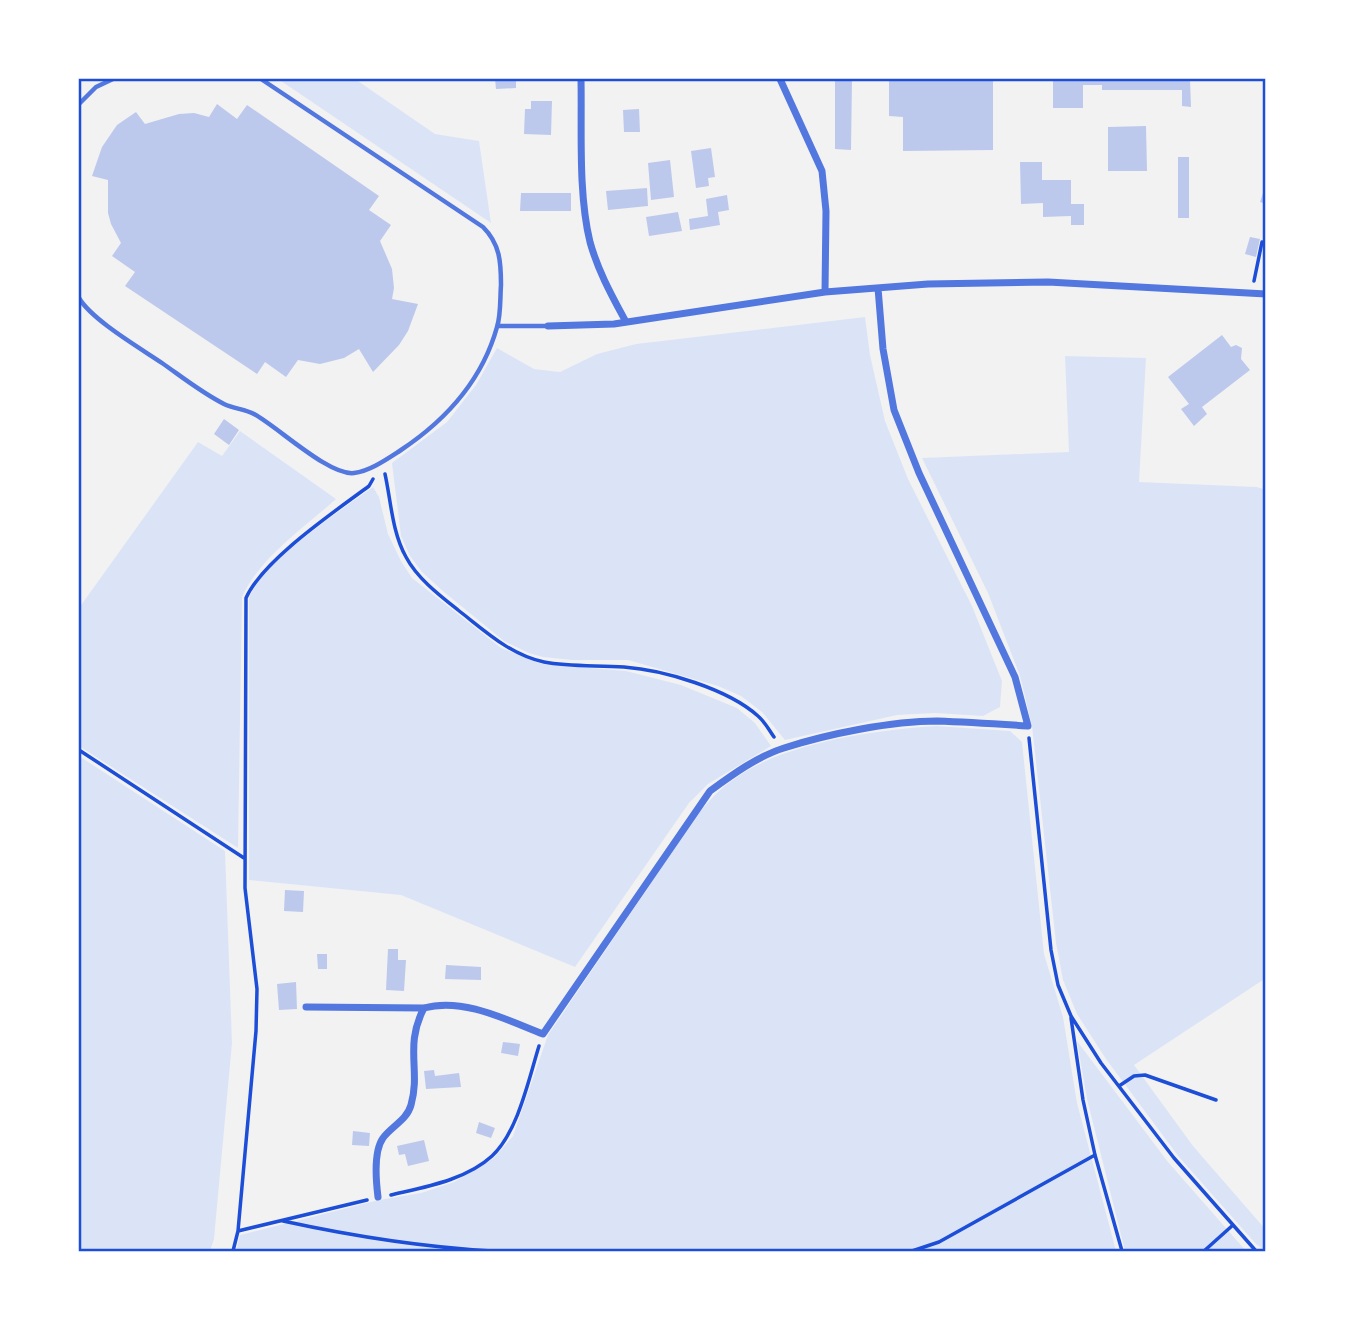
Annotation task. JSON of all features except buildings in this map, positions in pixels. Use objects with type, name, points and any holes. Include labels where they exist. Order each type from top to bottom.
[{"type":"street","points":[[581,79],[584,212],[590,243],[604,281],[626,321]]},
{"type":"street","points":[[780,79],[822,171],[826,211],[825,292]]},
{"type":"street","points":[[548,326],[626,321],[825,292],[928,284],[1048,282],[1266,294]]},
{"type":"street","points":[[306,1007],[424,1008],[436,1004],[481,1011],[543,1034],[710,791],[735,773],[782,748],[901,723],[936,721],[1028,726],[1015,677],[919,472],[894,410],[883,349],[878,288]]},
{"type":"street","points":[[378,1197],[378,1153],[382,1139],[407,1116],[411,1105],[413,1038],[416,1023],[424,1008]]},
{"type":"lane","points":[[79,104],[96,88],[113,79]]},
{"type":"lane","points":[[79,298],[121,337],[206,394],[227,406],[252,413],[326,465],[347,474],[382,462],[442,420],[472,385],[498,326],[501,271],[498,246],[492,235],[483,226],[261,79]]},
{"type":"lane","points":[[498,326],[548,326]]},
{"type":"path","points":[[1251,293],[1262,242]]},
{"type":"path","points":[[382,462],[397,537],[406,558],[419,576],[443,598],[503,645],[543,662],[572,666],[628,667],[718,692],[740,703],[760,718],[782,748]]},
{"type":"path","points":[[233,1251],[238,1231],[257,1010],[245,888],[246,598],[252,584],[266,569],[369,486],[382,462]]},
{"type":"path","points":[[1028,726],[1051,950],[1058,985],[1070,1016],[1095,1155],[1122,1251]]},
{"type":"path","points":[[79,750],[245,859]]},
{"type":"path","points":[[1070,1016],[1174,1158],[1256,1251]]},
{"type":"path","points":[[238,1231],[426,1187],[476,1167],[494,1155],[509,1132],[519,1110],[543,1034]]},
{"type":"path","points":[[1119,1086],[1134,1076],[1145,1075],[1216,1100]]},
{"type":"path","points":[[912,1251],[939,1242],[1095,1155]]},
{"type":"path","points":[[281,1221],[409,1245],[492,1251]]},
{"type":"path","points":[[1204,1251],[1233,1225]]},
{"type":"shaded area","points":[[278,79],[355,79],[435,134],[479,141],[491,223]]},
{"type":"shaded area","points":[[865,317],[870,355],[885,421],[908,479],[972,606],[1002,681],[1000,707],[983,716],[935,713],[897,715],[785,740],[762,712],[741,696],[718,686],[628,660],[543,657],[504,641],[444,592],[422,572],[410,556],[401,536],[392,463],[447,422],[476,385],[497,348],[534,369],[560,372],[597,354],[636,344]]},
{"type":"shaded area","points":[[1065,356],[1146,358],[1139,482],[1257,487],[1266,490],[1266,978],[1134,1065],[1193,1146],[1266,1230],[1266,1251],[1256,1244],[1179,1157],[1106,1059],[1077,1014],[1063,980],[1056,943],[1032,726],[1020,676],[988,593],[922,458],[1069,452]]},
{"type":"shaded area","points":[[240,431],[336,499],[260,568],[242,597],[238,848],[79,746],[79,608],[198,442],[222,456]]},
{"type":"shaded area","points":[[373,487],[379,497],[388,534],[412,578],[501,648],[542,664],[626,671],[681,685],[737,708],[755,723],[771,746],[708,784],[689,803],[575,967],[401,895],[249,880],[249,598],[257,584],[286,553],[322,523]]},
{"type":"shaded area","points":[[936,726],[1010,731],[1022,742],[1044,954],[1063,1017],[1077,1103],[1116,1251],[236,1251],[240,1235],[379,1200],[421,1193],[454,1182],[494,1158],[513,1136],[548,1035],[698,814],[716,794],[757,765],[806,747],[860,735]]},
{"type":"shaded area","points":[[79,756],[225,851],[232,1043],[214,1239],[210,1251],[79,1251]]},
{"type":"shaded area","points":[[1077,1041],[1168,1162],[1246,1251],[1125,1251],[1087,1099]]}]
